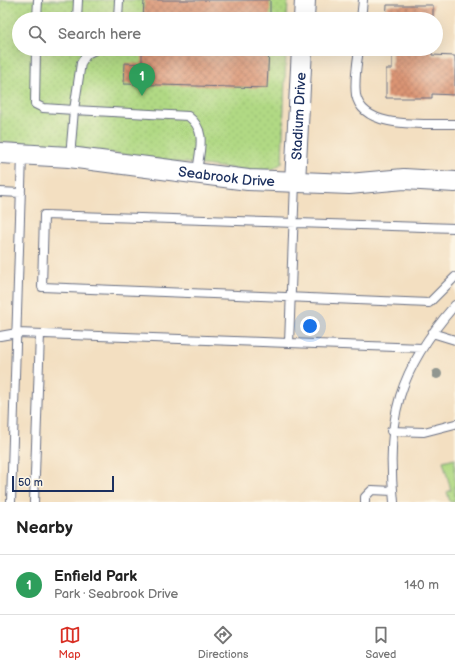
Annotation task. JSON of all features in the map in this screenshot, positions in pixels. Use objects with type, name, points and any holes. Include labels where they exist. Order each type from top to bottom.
[{"type":"street","points":[[304,12],[305,0]]},
{"type":"street","name":"Stadium Drive","points":[[295,182],[302,56]]},
{"type":"street","name":"Seabrook Drive","points":[[0,153],[70,157],[248,180],[349,184],[404,179],[455,182]]},
{"type":"lane","points":[[37,12],[38,0]]},
{"type":"lane","points":[[77,12],[78,0]]},
{"type":"lane","points":[[118,12],[119,0]]},
{"type":"lane","points":[[362,12],[363,0]]},
{"type":"lane","points":[[36,56],[35,104],[43,108],[188,116],[194,120],[201,132],[197,173]]},
{"type":"lane","points":[[70,157],[74,110],[81,63],[84,56]]},
{"type":"lane","points":[[359,56],[356,96],[365,112],[377,119],[394,122],[455,124]]},
{"type":"lane","points":[[11,502],[22,154]]},
{"type":"lane","points":[[289,343],[295,182]]},
{"type":"lane","points":[[0,192],[21,193]]},
{"type":"lane","points":[[455,228],[44,216],[42,287],[429,303],[455,277]]},
{"type":"lane","points":[[394,502],[392,431],[396,408],[403,385],[422,348],[455,305]]},
{"type":"lane","points":[[0,336],[17,333],[422,348]]},
{"type":"lane","points":[[432,333],[455,340]]},
{"type":"lane","points":[[34,502],[40,334]]},
{"type":"lane","points":[[392,431],[424,432],[455,424]]},
{"type":"lane","points":[[366,502],[366,497],[372,490],[393,491]]},
{"type":"green space","points":[[0,0],[288,0],[287,12],[12,12],[12,56],[286,56],[282,163],[273,169],[254,171],[176,162],[48,144],[0,142]]},
{"type":"green space","points":[[455,458],[455,502],[450,502],[447,492],[451,490],[443,461]]},
{"type":"building","points":[[144,0],[270,0],[270,12],[143,12]]},
{"type":"building","points":[[387,5],[433,5],[433,12],[386,12]]},
{"type":"building","points":[[142,56],[269,56],[267,88],[124,84],[125,63],[142,64]]},
{"type":"building","points":[[392,56],[455,56],[455,95],[432,94],[432,98],[386,98],[386,69],[392,69]]},
{"type":"place","name":"Enfield Park","points":[[142,96]]}]
